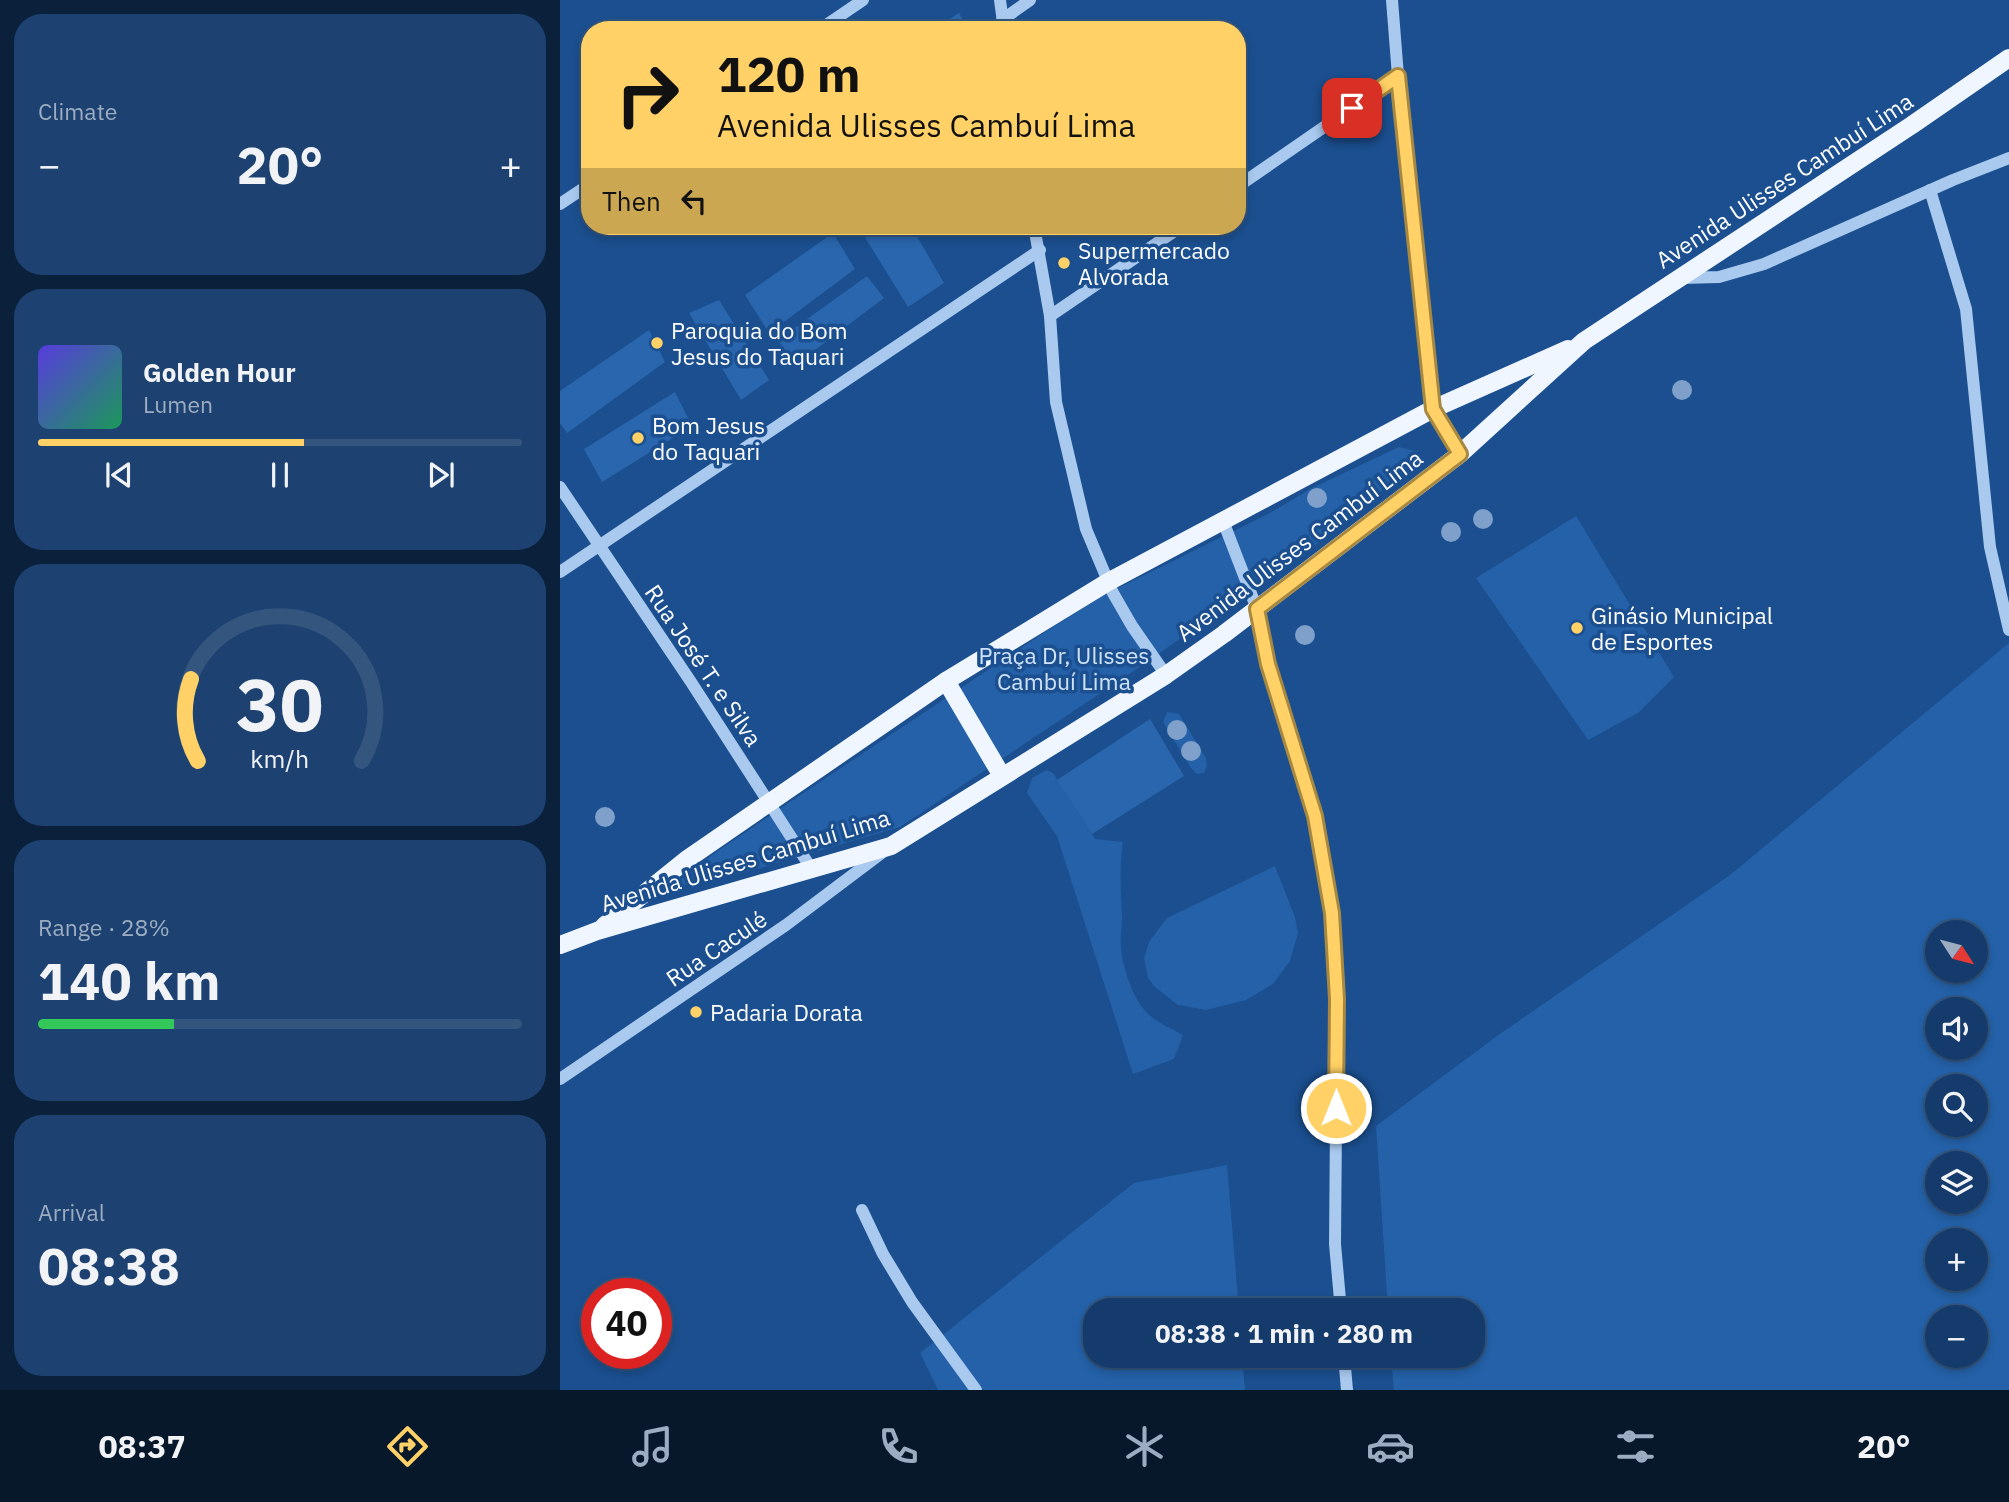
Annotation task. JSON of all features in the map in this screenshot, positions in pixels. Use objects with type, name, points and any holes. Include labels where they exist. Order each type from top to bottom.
[{"type":"main road","name":"Avenida Ulisses Cambuí Lima","points":[[560,945],[597,931],[891,846],[1166,675],[1460,454],[1584,341],[2009,58]]},
{"type":"main road","name":"Avenida Ulisses Cambuí Lima","points":[[597,931],[686,860],[947,681],[1108,582],[1433,409],[1584,341]]},
{"type":"main road","points":[[947,681],[1002,776]]},
{"type":"street","points":[[832,21],[863,0]]},
{"type":"street","points":[[1000,0],[1003,21]]},
{"type":"street","points":[[1007,21],[1030,0]]},
{"type":"street","points":[[1392,0],[1433,409],[1460,454]]},
{"type":"street","points":[[1246,181],[1398,76]]},
{"type":"street","points":[[1678,278],[1719,277],[1764,264],[2009,158]]},
{"type":"street","points":[[560,204],[581,190]]},
{"type":"street","points":[[1930,190],[1966,309],[1990,547],[2009,630]]},
{"type":"street","points":[[1036,235],[1050,316],[1056,402],[1086,529],[1108,582],[1132,625],[1166,675]]},
{"type":"street","points":[[1050,316],[1169,235]]},
{"type":"street","points":[[560,572],[1040,250]]},
{"type":"street","name":"Rua José T. e Silva","points":[[560,487],[649,618],[811,868]]},
{"type":"street","points":[[1223,521],[1257,609],[1268,664],[1315,816],[1332,913],[1337,999],[1335,1244],[1340,1298]]},
{"type":"street","name":"Rua Caculé","points":[[560,1079],[786,925],[891,846]]},
{"type":"street","points":[[862,1210],[883,1254],[912,1302],[976,1390]]},
{"type":"street","points":[[1345,1368],[1347,1390]]},
{"type":"green space","name":"Praça Dr, Ulisses Cambuí Lima","points":[[1399,447],[1419,452],[1366,506],[1318,543],[1135,670],[900,827],[750,871],[706,879],[666,891],[712,855],[787,804],[1104,595],[1270,513],[1312,488]]},
{"type":"green space","name":"Ginásio Municipal de Esportes","points":[[1576,516],[1674,677],[1638,713],[1588,740],[1476,578]]},
{"type":"green space","points":[[2009,643],[2009,1390],[1394,1390],[1392,1368],[1485,1368],[1485,1298],[1387,1298],[1376,1126],[1497,1036],[1730,875]]},
{"type":"green space","points":[[1167,712],[1179,714],[1206,758],[1204,773],[1197,774],[1191,768],[1163,722]]},
{"type":"green space","points":[[1047,770],[1053,773],[1095,839],[1123,842],[1121,943],[1128,978],[1134,994],[1146,1012],[1183,1035],[1174,1059],[1133,1074],[1057,836],[1027,793],[1032,778]]},
{"type":"green space","points":[[1275,866],[1295,917],[1298,933],[1290,961],[1273,984],[1246,1000],[1206,1010],[1178,1005],[1154,986],[1148,978],[1144,958],[1149,942],[1167,918]]},
{"type":"green space","points":[[1227,1165],[1238,1298],[1083,1298],[1083,1368],[1243,1368],[1245,1390],[938,1390],[920,1353],[1134,1183]]},
{"type":"building","points":[[959,13],[964,21],[947,21]]},
{"type":"building","points":[[830,235],[834,235],[855,269],[769,333],[745,295]]},
{"type":"building","points":[[864,235],[916,235],[944,283],[908,307]]},
{"type":"building","points":[[867,276],[884,298],[794,366],[778,340]]},
{"type":"building","points":[[719,300],[769,380],[741,400],[689,313]]},
{"type":"building","points":[[649,330],[665,362],[567,433],[560,423],[560,391]]},
{"type":"building","name":"Bom Jesus do Taquari","points":[[675,392],[692,426],[602,482],[584,449]]},
{"type":"building","points":[[1150,719],[1184,776],[1092,834],[1057,780]]},
{"type":"place","name":"Supermercado Alvorada","points":[[1064,263]]},
{"type":"place","name":"Paroquia do Bom Jesus do Taquari","points":[[657,343]]},
{"type":"place","name":"Bom Jesus do Taquari","points":[[638,438]]},
{"type":"place","name":"Ginásio Municipal de Esportes","points":[[1577,628]]},
{"type":"place","name":"Padaria Dorata","points":[[696,1012]]},
{"type":"route","points":[[1336,1108],[1337,999],[1332,913],[1315,816],[1268,664],[1257,609],[1460,454],[1433,409],[1398,76],[1352,108]]}]
